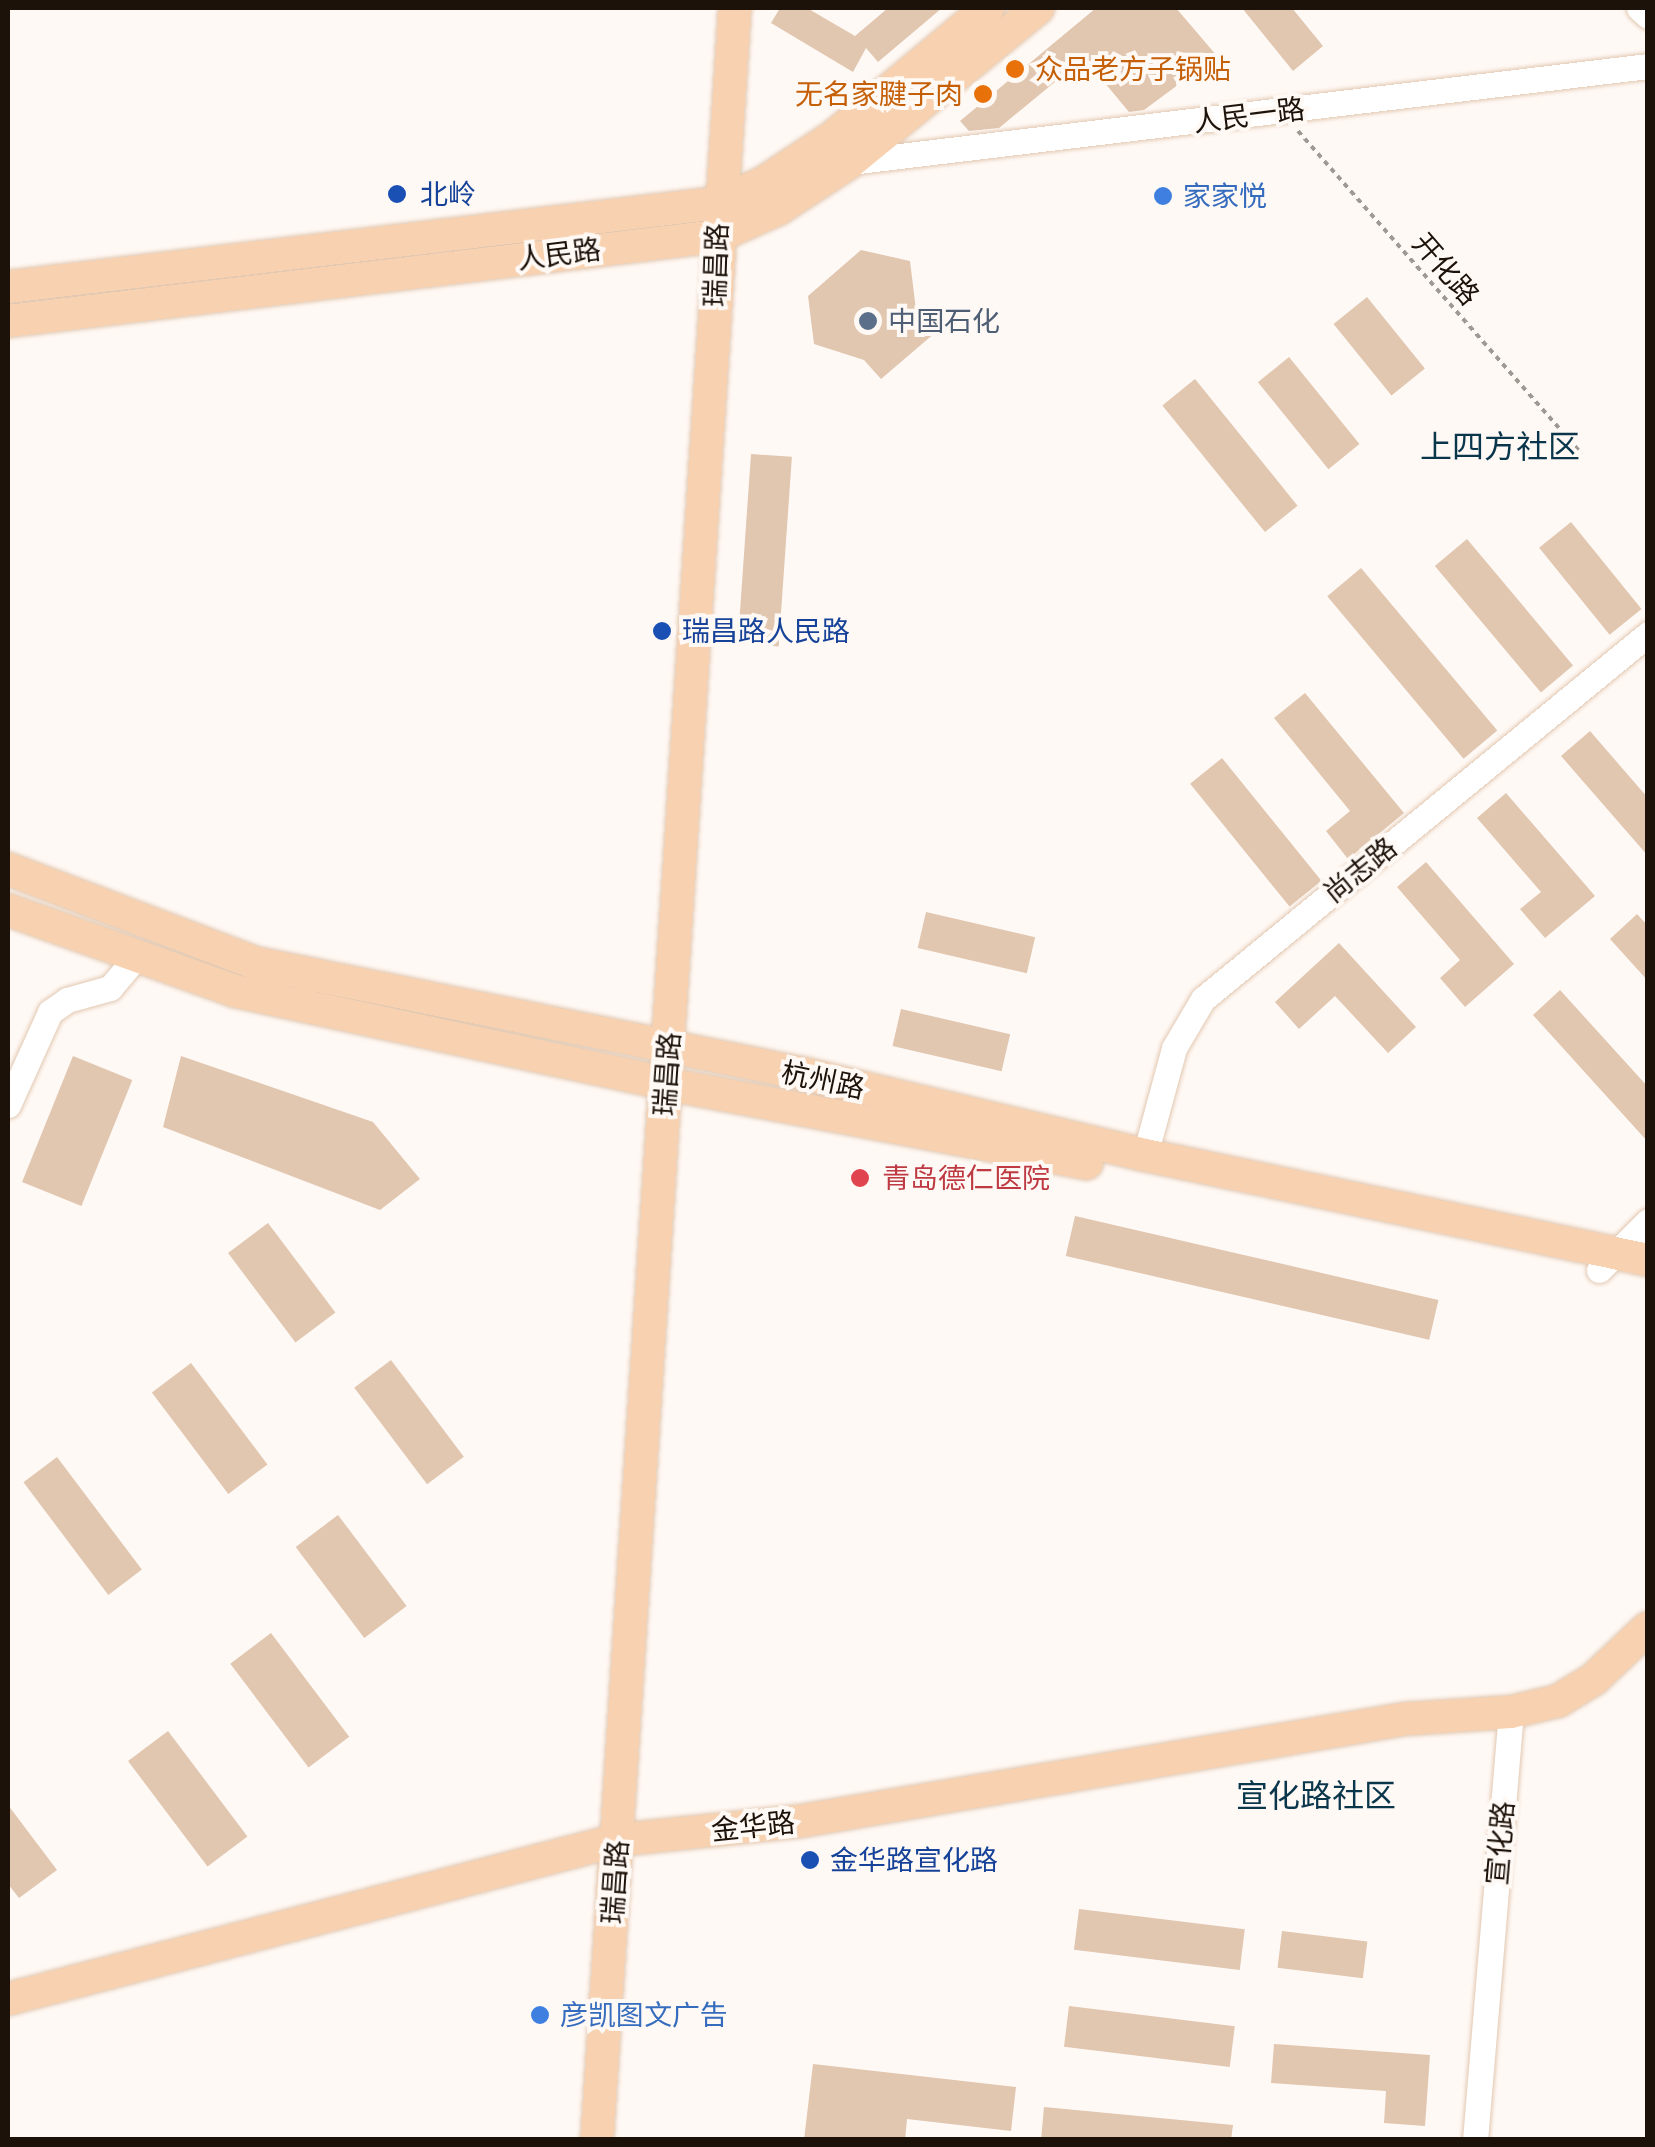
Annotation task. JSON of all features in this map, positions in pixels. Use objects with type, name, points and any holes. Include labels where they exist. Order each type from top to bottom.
[{"type":"main road","name":"瑞昌路","points":[[597,2140],[667,1084],[718,219],[735,8]]},
{"type":"main road","name":"人民路","points":[[8,287],[718,219],[763,183],[833,137],[988,8]]},
{"type":"main road","name":"人民路","points":[[8,320],[778,209],[850,162],[1038,8]]},
{"type":"main road","name":"杭州路","points":[[8,869],[254,963],[669,1050],[805,1074],[1604,1261],[1648,1282]]},
{"type":"main road","name":"杭州路","points":[[8,910],[235,991],[667,1084],[1604,1261],[1648,1260]]},
{"type":"main road","points":[[1510,1712],[1558,1701],[1594,1679],[1648,1628]]},
{"type":"main road","name":"金华路","points":[[8,1999],[618,1840],[801,1821],[1405,1719],[1510,1712]]},
{"type":"street","points":[[1640,8],[1648,16]]},
{"type":"street","name":"人民一路","points":[[850,162],[1648,66]]},
{"type":"street","name":"尚志路","points":[[1145,1155],[1174,1048],[1202,999],[1648,634]]},
{"type":"street","points":[[8,1104],[50,1012],[110,988],[136,956]]},
{"type":"street","points":[[1604,1261],[1648,1220]]},
{"type":"street","name":"宣化路","points":[[1476,2140],[1510,1712]]},
{"type":"path","name":"开化路","points":[[1281,111],[1582,454]]},
{"type":"building","points":[[780,8],[807,8],[855,36],[888,8],[942,8],[878,62],[866,48],[853,72],[771,23]]},
{"type":"building","points":[[1096,8],[1176,8],[1217,56],[1144,110],[1129,112],[1084,58],[999,128],[969,131],[960,121]]},
{"type":"building","points":[[1242,8],[1292,8],[1323,46],[1293,71]]},
{"type":"building","name":"中国石化","points":[[861,250],[910,261],[916,310],[936,332],[881,379],[864,360],[814,344],[808,296]]},
{"type":"building","points":[[1367,297],[1425,368],[1391,396],[1334,324]]},
{"type":"building","points":[[1289,357],[1359,444],[1328,469],[1258,382]]},
{"type":"building","points":[[1195,379],[1298,506],[1265,532],[1162,405]]},
{"type":"building","points":[[751,454],[792,457],[779,646],[738,644]]},
{"type":"building","points":[[1571,522],[1641,609],[1610,635],[1539,548]]},
{"type":"building","points":[[1467,539],[1573,665],[1541,692],[1435,566]]},
{"type":"building","points":[[1361,568],[1497,730],[1464,759],[1327,596]]},
{"type":"building","points":[[1305,693],[1404,813],[1348,859],[1326,831],[1350,811],[1274,718]]},
{"type":"building","points":[[1590,731],[1648,798],[1648,856],[1561,756]]},
{"type":"building","points":[[1222,758],[1321,881],[1290,907],[1190,784]]},
{"type":"building","points":[[1506,793],[1595,896],[1545,938],[1520,909],[1541,892],[1477,818]]},
{"type":"building","points":[[1426,862],[1514,964],[1465,1007],[1440,978],[1460,960],[1397,887]]},
{"type":"building","points":[[926,912],[1035,937],[1027,973],[918,948]]},
{"type":"building","points":[[1637,914],[1648,926],[1648,981],[1610,939]]},
{"type":"building","points":[[1339,943],[1416,1027],[1388,1053],[1335,996],[1299,1029],[1275,1002]]},
{"type":"building","points":[[1560,990],[1648,1087],[1648,1142],[1533,1015]]},
{"type":"building","points":[[901,1009],[1010,1034],[1002,1071],[892,1046]]},
{"type":"building","points":[[73,1056],[132,1080],[81,1206],[22,1182]]},
{"type":"building","points":[[181,1056],[373,1122],[420,1179],[380,1210],[163,1127]]},
{"type":"building","points":[[1075,1216],[1438,1300],[1429,1340],[1066,1256]]},
{"type":"building","points":[[268,1223],[335,1312],[295,1343],[228,1253]]},
{"type":"building","points":[[391,1360],[464,1457],[427,1484],[354,1388]]},
{"type":"building","points":[[191,1363],[267,1464],[228,1494],[152,1392]]},
{"type":"building","points":[[57,1457],[142,1570],[108,1595],[23,1482]]},
{"type":"building","points":[[338,1515],[407,1606],[364,1638],[296,1547]]},
{"type":"building","points":[[271,1633],[349,1737],[309,1768],[230,1664]]},
{"type":"building","points":[[168,1731],[247,1836],[208,1867],[128,1761]]},
{"type":"building","points":[[8,1805],[57,1870],[19,1898],[8,1884]]},
{"type":"building","points":[[1079,1909],[1245,1929],[1240,1970],[1074,1950]]},
{"type":"building","points":[[1282,1931],[1367,1941],[1363,1978],[1277,1968]]},
{"type":"building","points":[[1069,2006],[1235,2026],[1230,2067],[1064,2047]]},
{"type":"building","points":[[1274,2044],[1430,2055],[1425,2126],[1384,2123],[1386,2091],[1271,2083]]},
{"type":"building","points":[[813,2064],[1016,2087],[1011,2131],[907,2119],[905,2140],[804,2140]]},
{"type":"building","points":[[1044,2107],[1233,2125],[1231,2140],[1041,2140]]},
{"type":"place","name":"众品老方子锅贴","points":[[1015,69]]},
{"type":"place","name":"无名家腱子肉","points":[[983,94]]},
{"type":"place","name":"北岭","points":[[397,194]]},
{"type":"place","name":"家家悦","points":[[1163,196]]},
{"type":"place","name":"中国石化","points":[[868,321]]},
{"type":"place","name":"瑞昌路人民路","points":[[662,631]]},
{"type":"place","name":"青岛德仁医院","points":[[860,1178]]},
{"type":"place","name":"金华路宣化路","points":[[810,1860]]},
{"type":"place","name":"彦凯图文广告","points":[[540,2015]]},
{"type":"district","name":"上四方社区","points":[[1500,447]]},
{"type":"district","name":"宣化路社区","points":[[1316,1796]]}]
